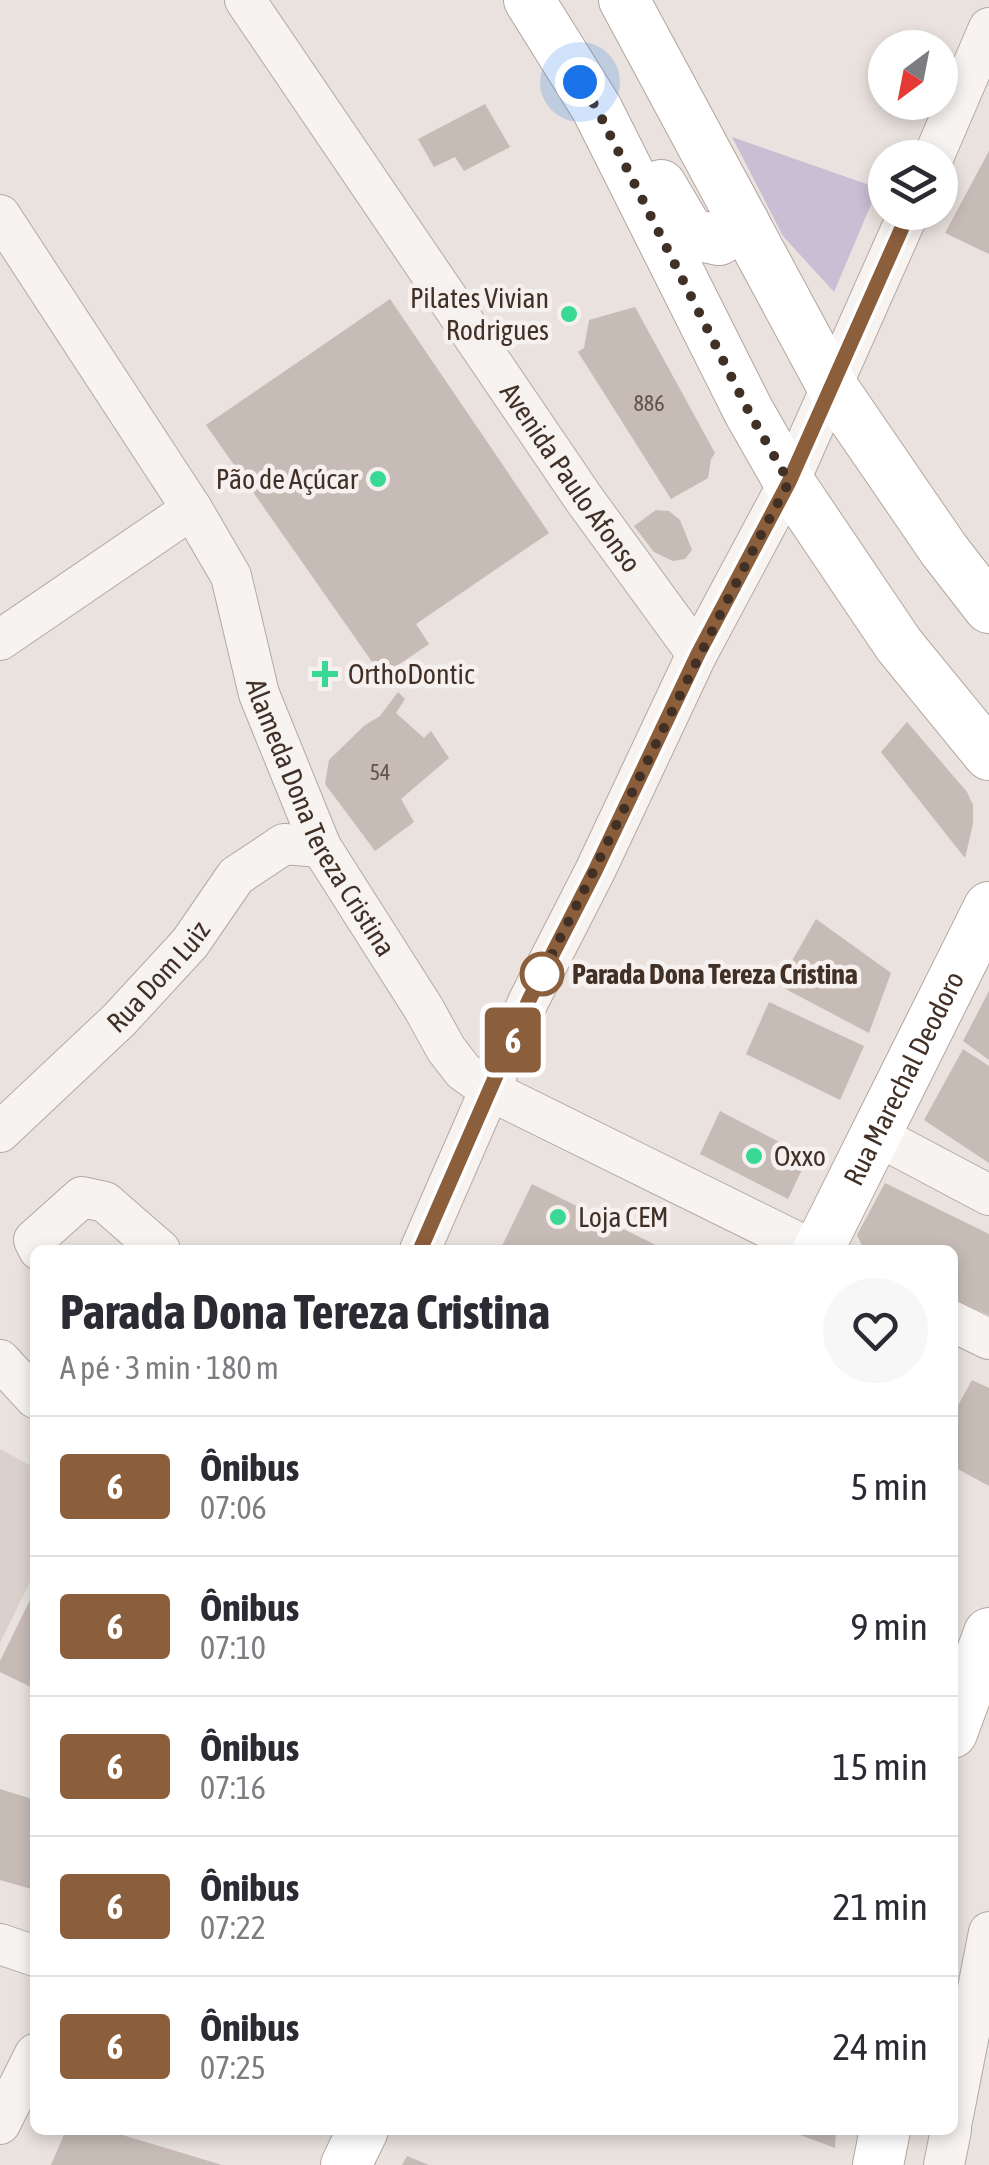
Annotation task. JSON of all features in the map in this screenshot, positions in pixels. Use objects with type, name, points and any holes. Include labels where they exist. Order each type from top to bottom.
[{"type":"main road","points":[[529,0],[597,109],[749,412],[789,482],[899,645],[989,755]]},
{"type":"main road","points":[[624,0],[833,388],[944,550],[989,608]]},
{"type":"main road","points":[[597,109],[626,132],[690,234],[719,240],[744,222]]},
{"type":"main road","name":"Rua Marechal Deodoro","points":[[818,1245],[989,908]]},
{"type":"main road","points":[[958,1718],[989,1633]]},
{"type":"main road","points":[[346,2165],[361,2135]]},
{"type":"main road","points":[[878,2165],[883,2135]]},
{"type":"street","name":"Avenida Paulo Afonso","points":[[245,0],[584,500],[698,654]]},
{"type":"street","points":[[941,140],[989,28]]},
{"type":"street","name":"Alameda Dona Tereza Cristina","points":[[0,215],[232,576],[259,694],[321,848],[463,1071],[491,1091],[806,1245]]},
{"type":"street","points":[[422,1245],[491,1091],[540,1009],[595,871],[698,654],[789,482],[901,230]]},
{"type":"street","points":[[0,640],[192,509]]},
{"type":"street","name":"Rua Dom Luiz","points":[[0,1132],[119,1020],[190,942],[236,876],[284,844],[321,848]]},
{"type":"street","points":[[874,1134],[989,1194]]},
{"type":"street","points":[[36,1245],[34,1240],[82,1197],[105,1202],[154,1245]]},
{"type":"street","points":[[958,1324],[989,1339]]},
{"type":"street","points":[[0,1360],[30,1393]]},
{"type":"street","points":[[960,2109],[989,1932]]},
{"type":"street","points":[[0,1944],[30,1954]]},
{"type":"street","points":[[0,2124],[30,2064]]},
{"type":"street","points":[[944,2165],[953,2135]]},
{"type":"shaded area","points":[[732,137],[868,185],[868,212],[834,292],[783,236]]},
{"type":"shaded area","points":[[0,1449],[30,1465],[30,1582],[0,1643]]},
{"type":"building","points":[[485,104],[510,147],[464,171],[455,157],[434,167],[418,139]]},
{"type":"building","points":[[989,151],[989,254],[945,233],[958,230],[958,209]]},
{"type":"building","name":"Pão de Açúcar","points":[[390,299],[549,533],[416,624],[429,644],[382,676],[206,425]]},
{"type":"building","points":[[635,307],[715,453],[708,478],[671,499],[578,352],[584,348],[589,320]]},
{"type":"building","points":[[656,510],[669,511],[680,520],[692,550],[685,559],[673,561],[654,552],[634,526]]},
{"type":"building","points":[[398,692],[405,699],[396,713],[424,738],[431,731],[449,758],[401,799],[414,822],[375,851],[325,784],[329,760],[380,716]]},
{"type":"building","points":[[907,722],[967,792],[973,805],[965,858],[881,752]]},
{"type":"building","points":[[816,919],[891,973],[869,1033],[778,985]]},
{"type":"building","points":[[989,991],[989,1060],[963,1041]]},
{"type":"building","points":[[769,1002],[864,1046],[840,1100],[746,1054]]},
{"type":"building","points":[[963,1049],[989,1066],[989,1163],[924,1120]]},
{"type":"building","name":"Oxxo","points":[[720,1111],[808,1157],[788,1199],[700,1154]]},
{"type":"building","points":[[885,1183],[989,1234],[989,1315],[958,1301],[958,1245],[862,1245],[857,1235]]},
{"type":"building","name":"Loja CEM","points":[[532,1184],[656,1245],[502,1245]]},
{"type":"building","points":[[972,1380],[989,1388],[989,1486],[958,1469],[958,1405]]},
{"type":"building","points":[[30,1600],[30,1687],[0,1672],[0,1661]]},
{"type":"building","points":[[0,1789],[30,1798],[30,1889],[0,1880]]},
{"type":"building","points":[[64,2135],[123,2135],[222,2165],[51,2165]]},
{"type":"building","points":[[800,2135],[836,2135],[835,2148]]},
{"type":"building","points":[[407,2156],[429,2165],[402,2165]]},
{"type":"bus line","name":"6","points":[[422,1245],[529,1000],[698,654],[789,482],[901,230]]},
{"type":"place","name":"Pilates Vivian Rodrigues","points":[[569,314]]},
{"type":"place","name":"Pão de Açúcar","points":[[378,479]]},
{"type":"place","name":"OrthoDontic","points":[[325,674]]},
{"type":"place","name":"Parada Dona Tereza Cristina","points":[[542,974]]},
{"type":"place","name":"Oxxo","points":[[754,1156]]},
{"type":"place","name":"Loja CEM","points":[[558,1217]]},
{"type":"route","points":[[542,974],[539,980],[698,654],[789,482],[749,412],[580,82]]}]
